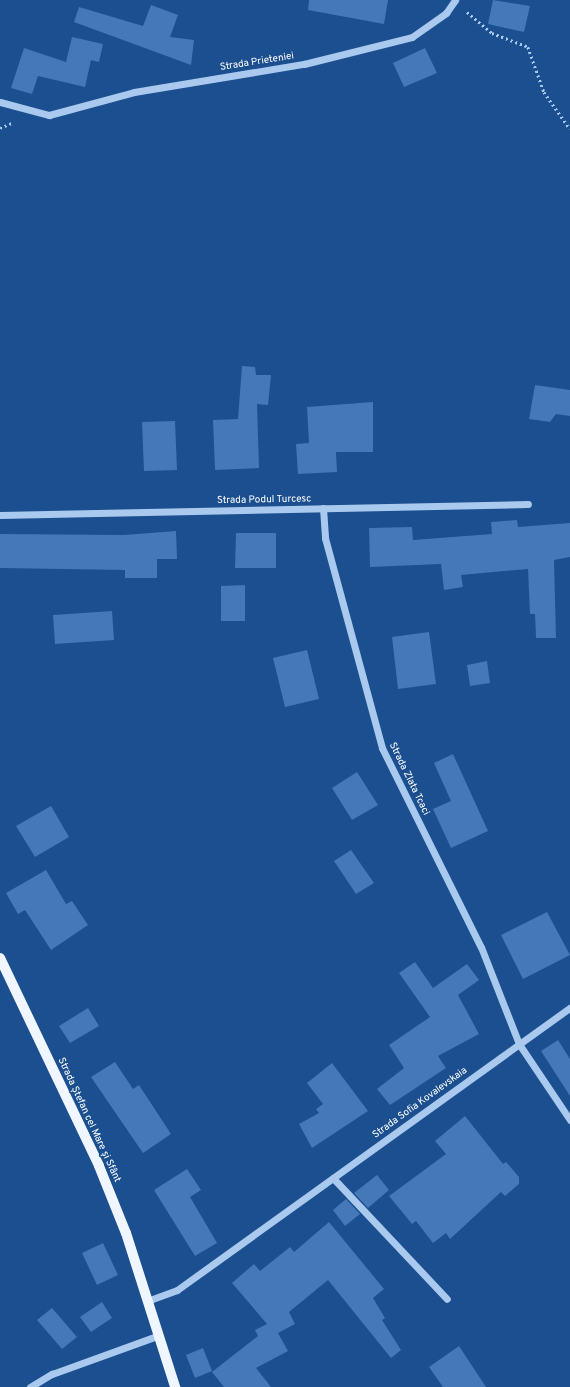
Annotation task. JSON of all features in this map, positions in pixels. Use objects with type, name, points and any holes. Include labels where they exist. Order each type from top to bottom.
[{"type":"main road","name":"Strada Ștefan cel Mare și Sfânt","points":[[0,958],[99,1166],[126,1233],[175,1387]]},
{"type":"street","name":"Strada Prieteniei","points":[[0,102],[49,115],[134,92],[304,64],[412,37],[446,13],[455,0]]},
{"type":"street","name":"Strada Podul Turcesc","points":[[0,514],[528,504]]},
{"type":"street","name":"Strada Zlata Tcaci","points":[[323,508],[325,538],[382,748],[480,947],[519,1044]]},
{"type":"street","name":"Strada Sofia Kovalevskaia","points":[[147,1302],[177,1290],[570,1008]]},
{"type":"street","points":[[519,1044],[570,1120]]},
{"type":"street","points":[[332,1178],[447,1299]]},
{"type":"street","points":[[30,1387],[52,1374],[158,1336]]},
{"type":"path","points":[[465,10],[492,33],[528,48],[544,92],[570,129]]},
{"type":"building","points":[[309,0],[388,0],[384,24],[308,10]]},
{"type":"building","points":[[493,0],[530,6],[524,32],[488,24]]},
{"type":"building","points":[[151,5],[178,15],[170,37],[194,40],[191,65],[74,22],[79,7],[143,26]]},
{"type":"building","points":[[72,37],[103,44],[99,62],[91,60],[85,87],[38,76],[32,94],[11,88],[24,48],[66,62]]},
{"type":"building","points":[[425,48],[437,73],[404,87],[393,63]]},
{"type":"building","points":[[242,366],[255,367],[256,375],[271,375],[268,405],[257,404],[259,468],[215,470],[213,420],[238,419]]},
{"type":"building","points":[[535,385],[570,390],[570,416],[556,414],[550,422],[529,419]]},
{"type":"building","points":[[373,402],[373,452],[336,452],[337,472],[298,474],[296,444],[309,443],[307,407]]},
{"type":"building","points":[[175,421],[177,470],[144,471],[142,422]]},
{"type":"building","points":[[517,520],[518,527],[570,523],[570,557],[554,560],[556,638],[536,638],[535,614],[530,614],[528,569],[461,575],[463,587],[444,590],[441,564],[370,567],[369,528],[412,527],[413,540],[492,534],[491,522]]},
{"type":"building","points":[[176,531],[177,559],[157,559],[157,578],[125,578],[125,570],[0,568],[0,534],[124,535]]},
{"type":"building","points":[[236,533],[276,533],[276,568],[235,568]]},
{"type":"building","points":[[245,585],[245,621],[221,621],[221,586]]},
{"type":"building","points":[[112,611],[114,640],[55,644],[53,615]]},
{"type":"building","points":[[429,632],[436,684],[398,689],[392,637]]},
{"type":"building","points":[[307,650],[319,699],[285,707],[273,658]]},
{"type":"building","points":[[487,661],[490,683],[470,686],[467,665]]},
{"type":"building","points":[[453,754],[488,831],[451,848],[433,809],[451,801],[434,763]]},
{"type":"building","points":[[357,772],[378,805],[352,820],[332,788]]},
{"type":"building","points":[[51,806],[69,837],[35,857],[16,826]]},
{"type":"building","points":[[351,850],[374,883],[356,894],[334,861]]},
{"type":"building","points":[[46,870],[66,904],[72,901],[88,925],[51,950],[25,910],[18,914],[6,893]]},
{"type":"building","points":[[547,912],[570,955],[523,979],[501,935]]},
{"type":"building","points":[[415,962],[433,988],[467,964],[479,980],[458,995],[479,1034],[438,1056],[446,1068],[390,1105],[377,1089],[404,1068],[389,1045],[430,1017],[399,973]]},
{"type":"building","points":[[88,1008],[99,1026],[70,1043],[59,1026]]},
{"type":"building","points":[[558,1040],[570,1059],[570,1096],[541,1051]]},
{"type":"building","points":[[115,1062],[133,1089],[139,1085],[171,1134],[143,1153],[91,1077]]},
{"type":"building","points":[[332,1063],[368,1111],[312,1148],[299,1124],[319,1113],[316,1109],[323,1104],[307,1083]]},
{"type":"building","points":[[465,1116],[503,1164],[506,1162],[519,1177],[519,1184],[505,1196],[501,1192],[450,1239],[446,1233],[433,1243],[416,1221],[412,1224],[389,1196],[446,1154],[435,1141]]},
{"type":"building","points":[[187,1169],[201,1190],[190,1197],[217,1243],[195,1256],[154,1190]]},
{"type":"building","points":[[377,1175],[389,1190],[368,1208],[354,1193]]},
{"type":"building","points":[[346,1199],[360,1214],[345,1226],[333,1210]]},
{"type":"building","points":[[329,1222],[384,1289],[373,1298],[385,1318],[382,1320],[401,1350],[391,1358],[328,1280],[289,1312],[295,1324],[278,1333],[288,1351],[256,1368],[271,1387],[224,1387],[212,1372],[258,1336],[255,1330],[267,1324],[232,1283],[254,1264],[260,1271],[290,1247],[294,1252]]},
{"type":"building","points":[[103,1243],[118,1275],[97,1285],[82,1253]]},
{"type":"building","points":[[102,1302],[112,1318],[91,1332],[80,1317]]},
{"type":"building","points":[[52,1308],[77,1337],[62,1349],[37,1320]]},
{"type":"building","points":[[459,1346],[486,1387],[443,1387],[429,1367]]},
{"type":"building","points":[[203,1348],[212,1371],[195,1378],[186,1355]]}]
